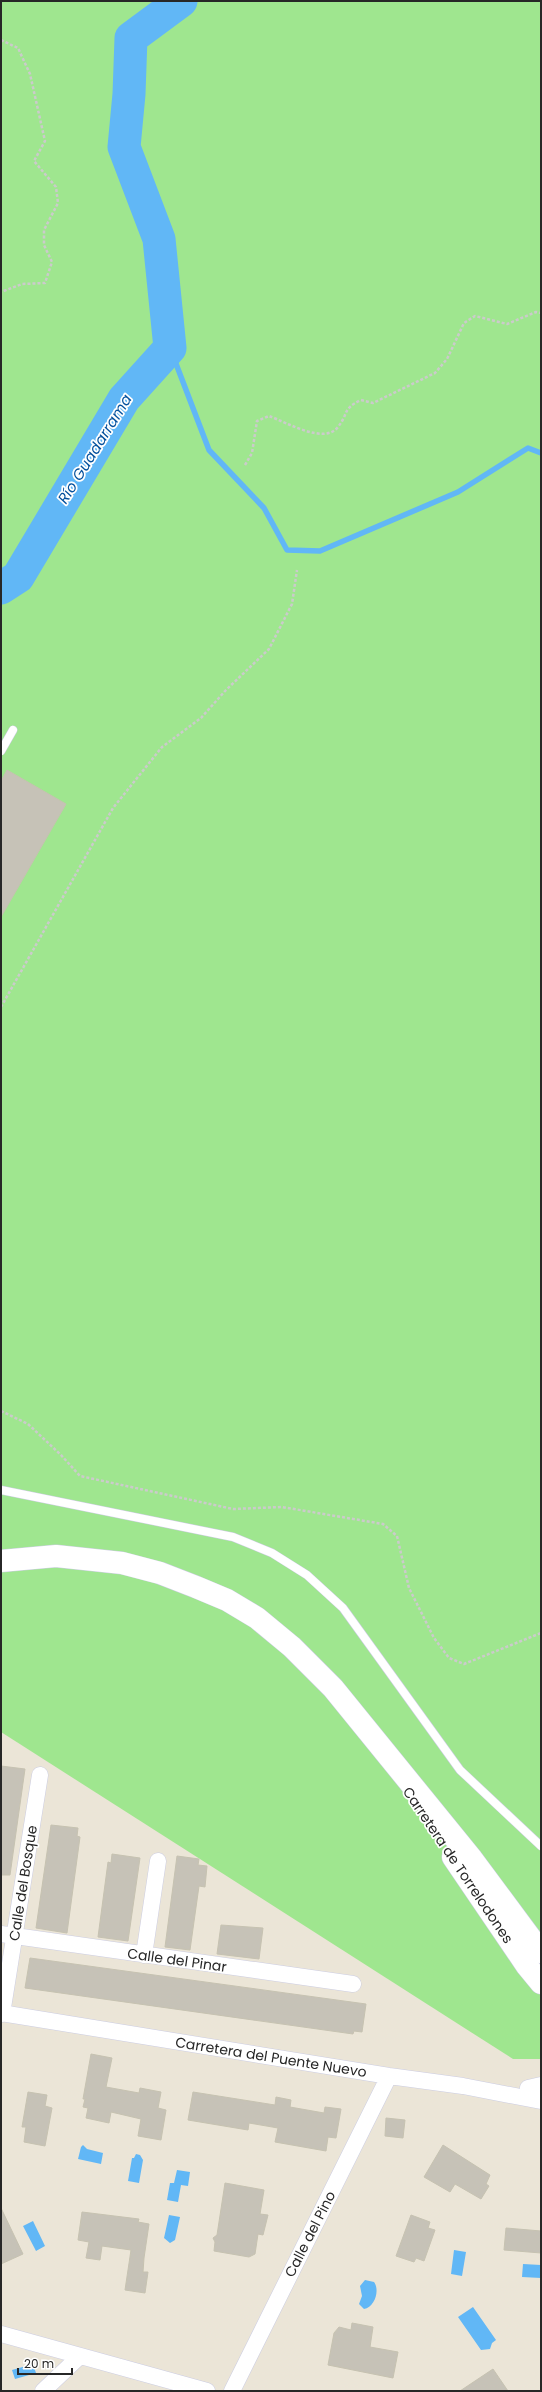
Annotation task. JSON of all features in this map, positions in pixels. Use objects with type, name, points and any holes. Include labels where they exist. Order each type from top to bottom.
[{"type":"main road","name":"Carretera de Torrelodones","points":[[1,1561],[56,1556],[122,1563],[160,1574],[227,1600],[257,1618],[316,1670],[378,1745],[534,1959],[541,1983]]},
{"type":"street","name":"Calle del Bosque","points":[[2,2013],[8,1935],[40,1775]]},
{"type":"street","points":[[144,1955],[158,1861]]},
{"type":"street","name":"Calle del Pinar","points":[[8,1935],[354,1984]]},
{"type":"street","points":[[534,1959],[541,1987]]},
{"type":"street","name":"Carretera del Puente Nuevo","points":[[2,2013],[389,2076],[464,2086],[541,2101]]},
{"type":"street","name":"Calle del Pino","points":[[232,2391],[389,2076]]},
{"type":"street","points":[[464,2086],[537,2087]]},
{"type":"street","points":[[1,2334],[207,2391]]},
{"type":"street","points":[[43,2391],[80,2356]]},
{"type":"lane","points":[[1,751],[13,730]]},
{"type":"lane","points":[[1,1490],[233,1537],[272,1553],[307,1575],[343,1608],[460,1770],[541,1846]]},
{"type":"path","points":[[1,40],[18,48],[30,74],[44,140],[34,161],[56,187],[58,203],[44,230],[44,245],[52,262],[45,283],[22,284],[1,292]]},
{"type":"path","points":[[245,464],[252,453],[257,421],[269,416],[303,430],[324,435],[338,428],[348,406],[361,400],[373,403],[434,373],[447,359],[464,323],[475,316],[507,324],[536,312],[541,313]]},
{"type":"path","points":[[1,1007],[113,808],[162,747],[201,718],[226,690],[269,649],[292,604],[297,570]]},
{"type":"path","points":[[1,1411],[28,1424],[61,1455],[80,1476],[233,1509],[282,1507],[383,1524],[396,1536],[409,1588],[434,1638],[449,1658],[464,1664],[541,1633]]},
{"type":"green space","points":[[1,1],[541,1],[541,2059],[513,2059],[1,1732]]},
{"type":"water","points":[[83,2145],[87,2149],[103,2153],[101,2164],[78,2159],[81,2147]]},
{"type":"water","points":[[136,2154],[140,2155],[143,2160],[139,2183],[128,2181],[132,2158],[134,2158]]},
{"type":"water","points":[[177,2170],[190,2172],[188,2186],[181,2185],[178,2202],[167,2200],[170,2183],[174,2183]]},
{"type":"water","points":[[169,2215],[180,2217],[175,2240],[170,2243],[164,2238]]},
{"type":"water","points":[[33,2221],[45,2246],[36,2251],[23,2226]]},
{"type":"water","points":[[454,2250],[466,2252],[462,2276],[451,2274]]},
{"type":"water","points":[[523,2264],[541,2265],[541,2278],[522,2277]]},
{"type":"water","points":[[365,2280],[374,2282],[377,2289],[374,2302],[368,2308],[364,2309],[359,2304],[362,2296],[360,2286]]},
{"type":"water","points":[[473,2307],[496,2340],[492,2343],[490,2349],[481,2350],[458,2317]]},
{"type":"water","points":[[33,2364],[36,2373],[15,2379],[12,2370]]},
{"type":"building","points":[[7,770],[66,804],[1,917],[1,781]]},
{"type":"building","points":[[1,1766],[25,1769],[10,1875],[1,1875]]},
{"type":"building","points":[[51,1825],[78,1828],[77,1836],[80,1837],[67,1933],[36,1928]]},
{"type":"building","points":[[112,1854],[140,1858],[128,1941],[98,1937],[108,1862],[111,1863]]},
{"type":"building","points":[[177,1856],[199,1859],[198,1865],[207,1866],[205,1887],[199,1886],[190,1950],[165,1947]]},
{"type":"building","points":[[221,1925],[263,1928],[259,1959],[217,1954]]},
{"type":"building","points":[[30,1958],[366,2004],[362,2032],[354,2031],[353,2034],[25,1988]]},
{"type":"building","points":[[91,2054],[112,2058],[106,2087],[139,2093],[140,2088],[161,2092],[158,2108],[166,2110],[161,2140],[138,2136],[141,2119],[111,2112],[109,2123],[86,2118],[88,2108],[83,2107],[85,2099],[83,2099]]},
{"type":"building","points":[[28,2092],[47,2095],[45,2106],[52,2108],[45,2146],[24,2142],[26,2127],[22,2127]]},
{"type":"building","points":[[193,2092],[275,2105],[276,2097],[291,2100],[290,2107],[324,2113],[325,2107],[341,2109],[336,2138],[328,2137],[326,2151],[275,2142],[278,2128],[249,2123],[248,2130],[188,2120]]},
{"type":"building","points":[[386,2118],[405,2120],[403,2138],[385,2136]]},
{"type":"building","points":[[443,2145],[490,2175],[486,2184],[489,2186],[481,2199],[455,2184],[450,2192],[424,2177]]},
{"type":"building","points":[[225,2183],[264,2190],[260,2214],[268,2215],[263,2235],[258,2234],[255,2254],[249,2257],[214,2251],[215,2242],[213,2238],[217,2235]]},
{"type":"building","points":[[1,2208],[23,2254],[1,2264]]},
{"type":"building","points":[[82,2212],[139,2219],[138,2222],[149,2224],[143,2272],[148,2272],[145,2293],[125,2290],[131,2250],[102,2246],[100,2260],[86,2258],[89,2242],[78,2240]]},
{"type":"building","points":[[411,2215],[430,2222],[428,2228],[435,2230],[424,2261],[416,2258],[414,2262],[396,2256]]},
{"type":"building","points":[[506,2228],[541,2231],[541,2253],[504,2250]]},
{"type":"building","points":[[352,2323],[373,2327],[370,2347],[398,2352],[393,2378],[328,2365],[334,2333],[339,2327],[351,2330]]},
{"type":"building","points":[[493,2369],[508,2391],[460,2391]]},
{"type":"waterway","name":"Río Guadarrama","points":[[1,588],[18,577],[124,399],[170,348],[159,239],[124,147],[129,94],[131,38],[181,1]]},
{"type":"waterway","points":[[170,348],[209,450],[264,508],[287,550],[320,551],[458,492],[528,448],[541,453]]}]
